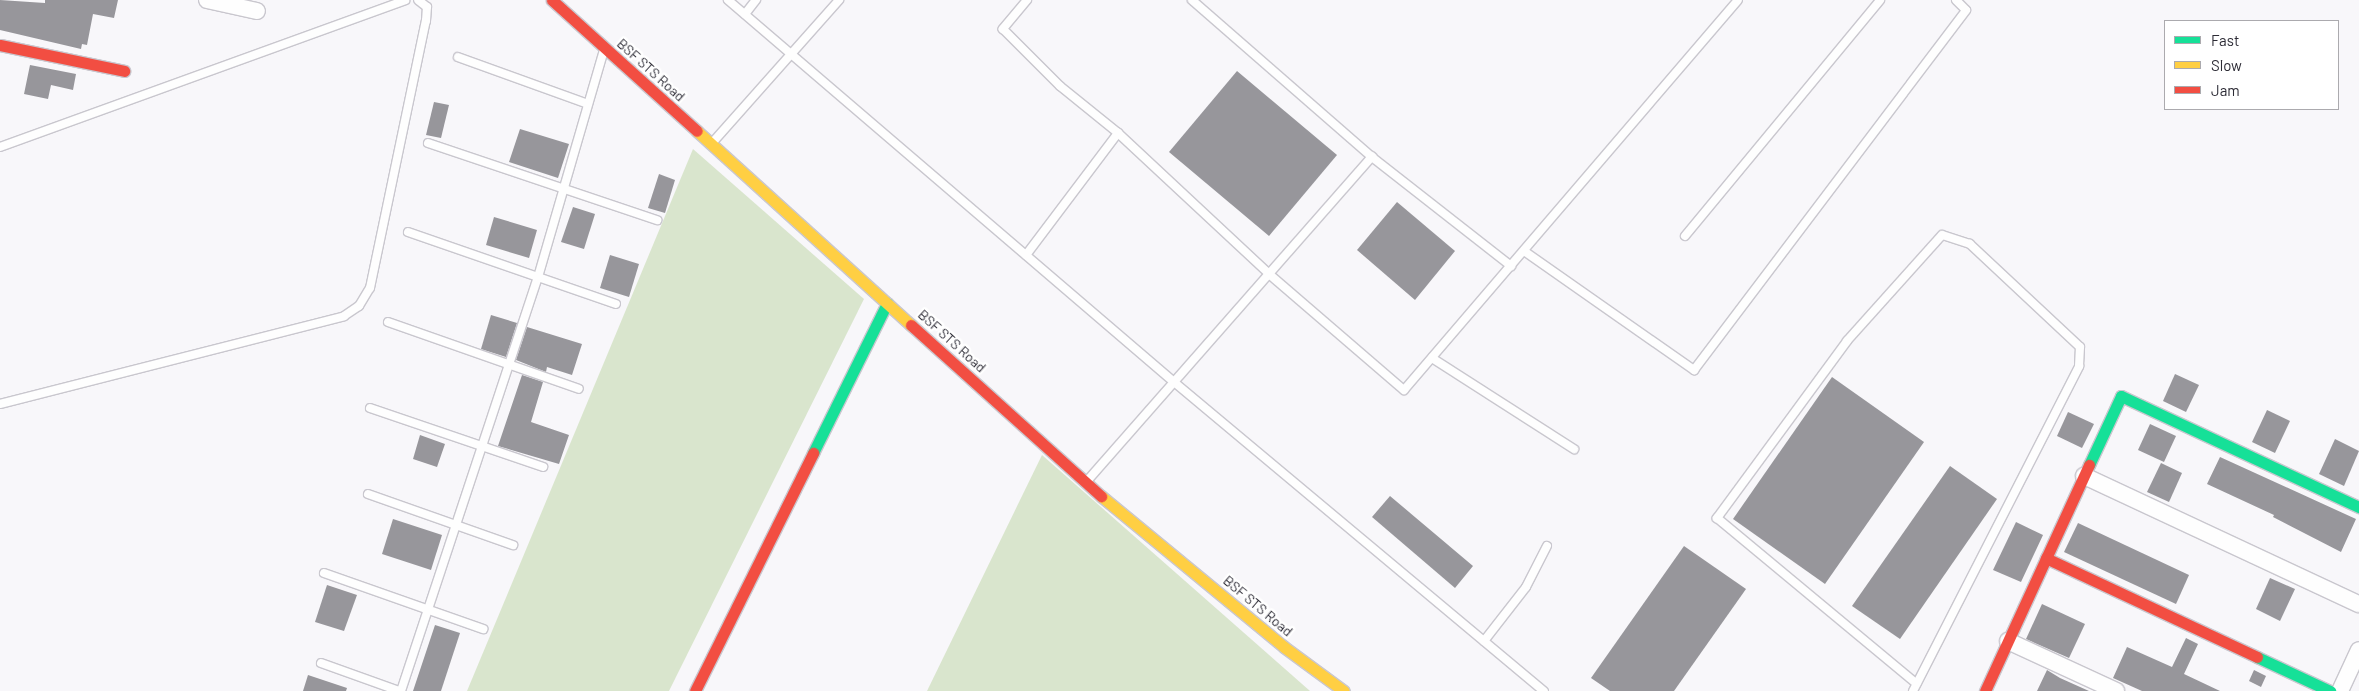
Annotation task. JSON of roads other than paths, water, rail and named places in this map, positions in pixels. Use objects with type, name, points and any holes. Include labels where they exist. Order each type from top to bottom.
[{"type":"street","points":[[207,0],[257,11]]},
{"type":"street","name":"BSF STS Road","points":[[552,0],[1086,483],[1284,647],[1344,691]]},
{"type":"street","points":[[0,45],[124,71]]},
{"type":"street","points":[[701,689],[887,303]]},
{"type":"street","points":[[1985,691],[2121,396],[2359,507]]},
{"type":"street","points":[[2084,476],[2359,604]]},
{"type":"street","points":[[2046,558],[2330,691]]},
{"type":"street","points":[[2008,641],[2116,691]]},
{"type":"street","points":[[2340,691],[2359,650]]},
{"type":"lane","points":[[0,147],[405,0]]},
{"type":"lane","points":[[0,404],[344,316],[360,306],[370,288],[426,21],[427,6],[418,0]]},
{"type":"lane","points":[[728,0],[1174,382],[1544,691]]},
{"type":"lane","points":[[745,14],[756,0]]},
{"type":"lane","points":[[711,144],[839,0]]},
{"type":"lane","points":[[1027,0],[1003,29],[1060,86],[1118,133],[1269,274],[1404,390],[1738,0]]},
{"type":"lane","points":[[1192,0],[1372,157],[1510,266]]},
{"type":"lane","points":[[1685,236],[1880,0]]},
{"type":"lane","points":[[1524,251],[1694,370],[1966,10],[1956,0]]},
{"type":"lane","points":[[322,662],[400,691],[457,526],[481,445],[538,276],[605,48]]},
{"type":"lane","points":[[458,57],[588,104]]},
{"type":"lane","points":[[1026,255],[1118,133]]},
{"type":"lane","points":[[428,143],[564,187],[657,220]]},
{"type":"lane","points":[[1086,483],[1372,157]]},
{"type":"lane","points":[[408,232],[616,304]]},
{"type":"lane","points":[[1942,235],[1970,244],[2080,347],[2078,366],[1952,620],[1915,687],[1717,518],[1848,341],[1942,235]]},
{"type":"lane","points":[[388,322],[579,389]]},
{"type":"lane","points":[[1432,358],[1574,449]]},
{"type":"lane","points":[[370,408],[543,467]]},
{"type":"lane","points":[[368,494],[513,545]]},
{"type":"lane","points":[[1484,641],[1526,587],[1547,546]]},
{"type":"lane","points":[[324,573],[428,611],[483,628]]}]
